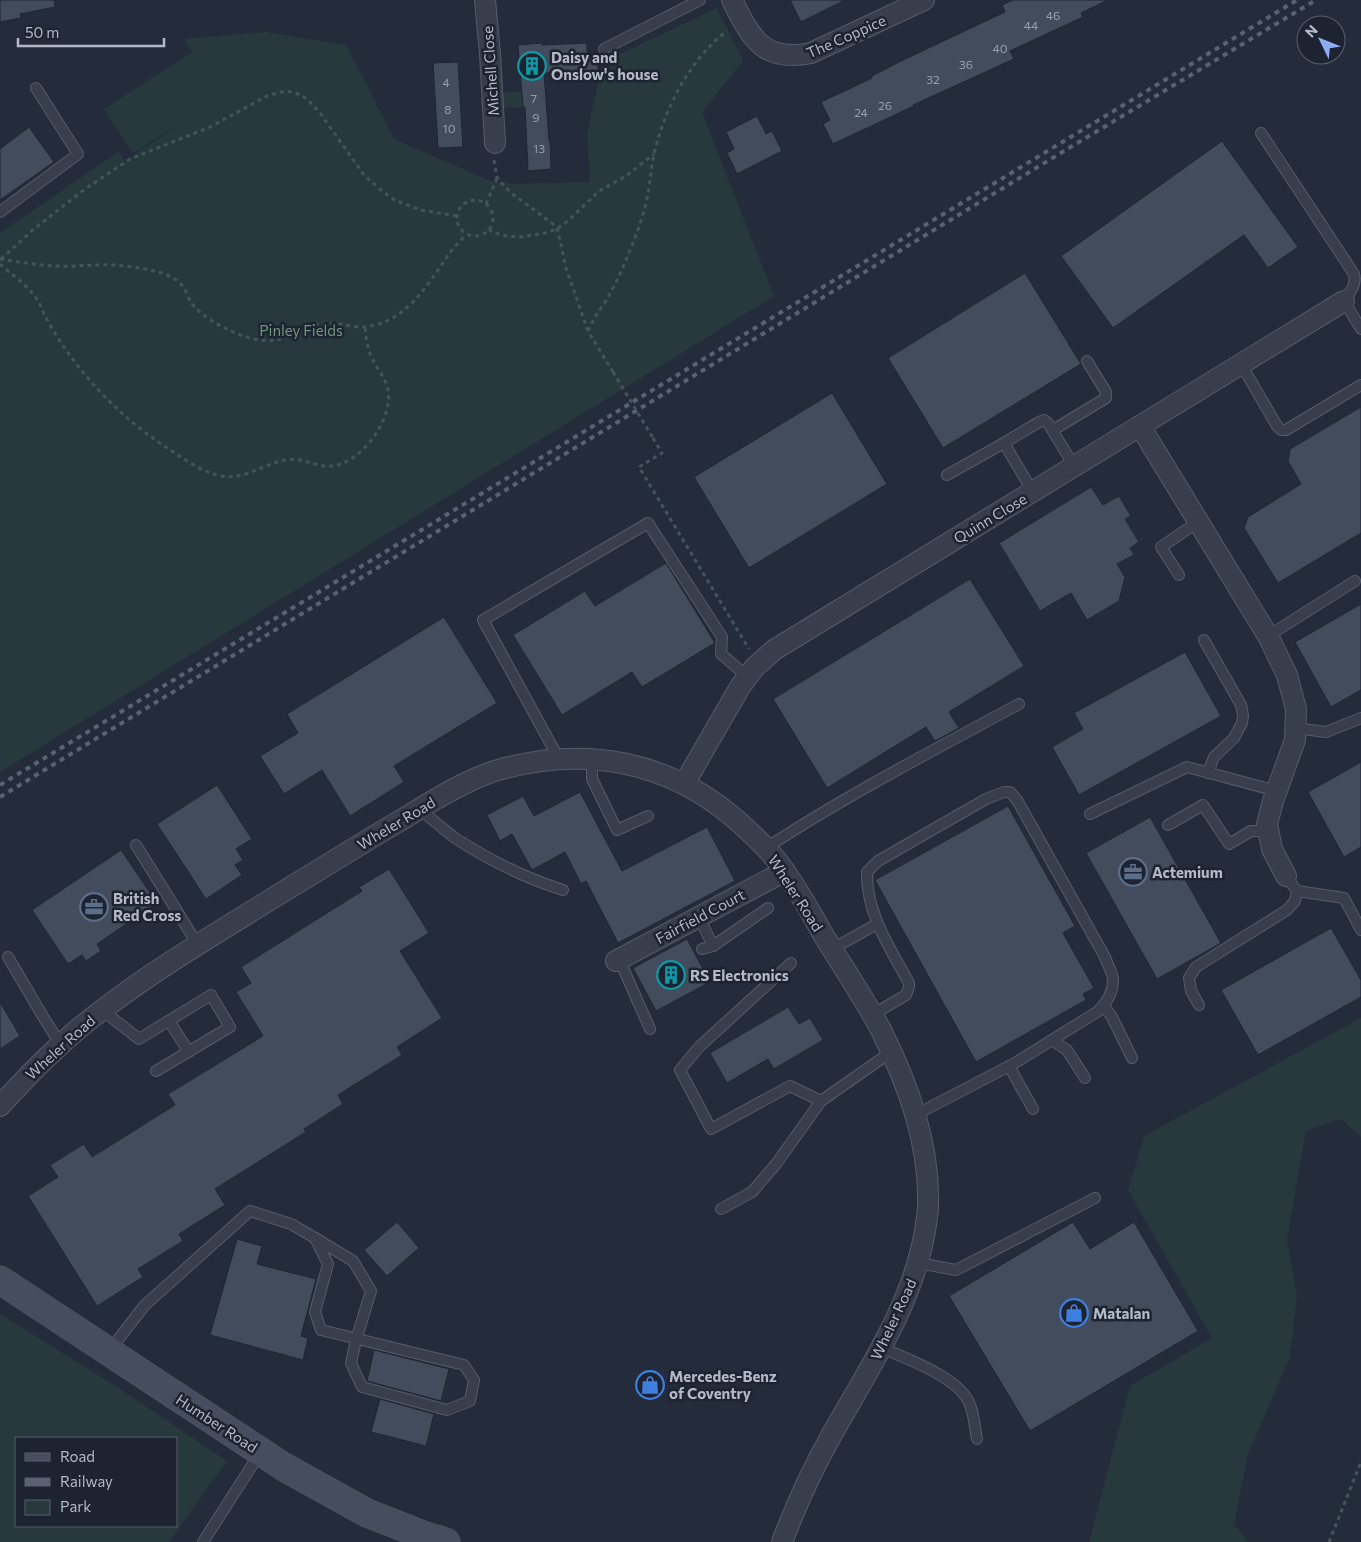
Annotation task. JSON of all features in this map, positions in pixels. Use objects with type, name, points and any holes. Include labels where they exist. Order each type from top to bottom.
[{"type":"main road","name":"Humber Road","points":[[0,1280],[284,1467],[367,1513],[446,1542]]},
{"type":"street","name":"Michell Close","points":[[485,0],[495,143]]},
{"type":"street","name":"The Coppice","points":[[732,0],[754,40],[778,54],[796,56],[811,53],[924,0]]},
{"type":"street","name":"Quinn Close","points":[[684,784],[740,687],[774,650],[1344,301]]},
{"type":"street","points":[[1140,426],[1268,636],[1287,675],[1296,710],[1295,740],[1273,801],[1267,824],[1272,849],[1291,883]]},
{"type":"street","name":"Wheler Road","points":[[0,1106],[43,1060],[61,1044],[102,1010],[161,968],[449,791],[495,771],[568,758],[632,764],[657,772],[684,784],[708,798],[731,815],[760,841],[785,870],[872,1015],[891,1052],[902,1076],[918,1124],[926,1164],[928,1209],[921,1255],[905,1300],[882,1348],[829,1440],[795,1506],[782,1542]]},
{"type":"street","name":"Fairfield Court","points":[[618,960],[785,870]]},
{"type":"lane","points":[[604,49],[700,0]]},
{"type":"lane","points":[[0,212],[78,154],[36,88]]},
{"type":"lane","points":[[1261,133],[1354,274],[1356,281],[1344,301],[1361,329]]},
{"type":"lane","points":[[1053,430],[1106,398],[1106,392],[1087,362]]},
{"type":"lane","points":[[1241,364],[1281,430],[1286,430],[1361,385]]},
{"type":"lane","points":[[947,475],[1044,420],[1053,430],[1074,466]]},
{"type":"lane","points":[[1004,443],[1033,492]]},
{"type":"lane","points":[[1179,575],[1161,547],[1198,522]]},
{"type":"lane","points":[[559,759],[483,620],[648,523],[722,637],[721,654],[753,671]]},
{"type":"lane","points":[[1268,636],[1355,581]]},
{"type":"lane","points":[[1204,640],[1241,705],[1243,715],[1242,723],[1234,738],[1214,757],[1208,773]]},
{"type":"lane","points":[[766,848],[887,776],[1018,704]]},
{"type":"lane","points":[[1295,728],[1326,732],[1361,718]]},
{"type":"lane","points":[[592,759],[592,779],[618,830],[648,816]]},
{"type":"lane","points":[[1090,814],[1187,767],[1277,791]]},
{"type":"lane","points":[[872,1015],[906,995],[909,983],[877,924],[867,884],[867,872],[878,860],[986,799],[1004,792],[1010,792],[1017,800],[1105,957],[1113,979],[1111,993],[1104,1006],[1052,1040],[1009,1066],[915,1115]]},
{"type":"lane","points":[[1168,825],[1204,805],[1229,844],[1251,831],[1268,831]]},
{"type":"lane","points":[[419,809],[454,837],[496,862],[536,881],[563,890]]},
{"type":"lane","points":[[136,845],[198,945]]},
{"type":"lane","points":[[1199,1004],[1191,991],[1188,978],[1196,967],[1287,910],[1295,901],[1291,883],[1344,898],[1361,930]]},
{"type":"lane","points":[[702,949],[713,946],[768,908]]},
{"type":"lane","points":[[699,917],[713,946]]},
{"type":"lane","points":[[832,949],[877,924]]},
{"type":"lane","points":[[8,957],[44,1020],[61,1044]]},
{"type":"lane","points":[[618,960],[650,1029]]},
{"type":"lane","points":[[791,962],[698,1047],[680,1070],[711,1129],[790,1086],[821,1101]]},
{"type":"lane","points":[[102,1010],[139,1040],[211,995],[230,1026],[156,1071]]},
{"type":"lane","points":[[1104,1006],[1112,1017],[1132,1058]]},
{"type":"lane","points":[[169,1021],[189,1052]]},
{"type":"lane","points":[[1052,1040],[1067,1050],[1085,1078]]},
{"type":"lane","points":[[721,1209],[752,1192],[792,1142],[821,1101],[891,1052]]},
{"type":"lane","points":[[1009,1066],[1033,1108]]},
{"type":"lane","points":[[918,1263],[956,1270],[1095,1198]]},
{"type":"lane","points":[[109,1351],[145,1304],[250,1211],[291,1224],[315,1238],[353,1261],[371,1291],[356,1340],[351,1363],[362,1387],[447,1410],[470,1401],[474,1380],[464,1365],[356,1340],[321,1330],[315,1312],[328,1264],[315,1238]]},
{"type":"lane","points":[[882,1348],[920,1364],[954,1384],[964,1393],[971,1406],[977,1439]]},
{"type":"lane","points":[[204,1542],[261,1452]]},
{"type":"path","points":[[588,332],[593,318],[609,294],[630,250],[646,201],[654,154],[670,105],[693,67],[709,46],[742,19]]},
{"type":"path","points":[[0,261],[34,229],[85,189],[130,159],[210,127],[267,96],[285,92],[292,92],[307,99],[320,113],[364,175],[383,192],[395,200],[420,210],[457,216]]},
{"type":"path","points":[[495,143],[494,161],[497,177],[514,195],[545,217],[557,229],[566,268],[588,332],[662,453],[639,467],[753,671]]},
{"type":"path","points":[[489,229],[492,232],[506,236],[520,237],[557,229],[599,191],[626,176],[654,154]]},
{"type":"path","points":[[486,204],[497,177]]},
{"type":"path","points":[[472,200],[481,201],[486,204],[492,214],[492,222],[489,229],[481,235],[466,234],[460,228],[457,216],[459,209],[466,202],[472,200]]},
{"type":"path","points":[[0,261],[60,266],[100,264],[158,272],[170,276],[182,284],[193,304],[202,314],[224,328],[246,338],[270,340],[285,338],[304,328],[320,324],[337,322],[365,327],[383,324],[399,314],[415,300],[466,234]]},
{"type":"path","points":[[0,261],[39,301],[44,314],[64,347],[82,371],[126,418],[167,448],[202,469],[222,476],[240,476],[266,465],[289,459],[332,466],[352,458],[362,451],[383,419],[388,398],[385,380],[371,355],[365,327]]},
{"type":"path","points":[[1328,1542],[1361,1462]]},
{"type":"green space","name":"Pinley Fields","points":[[717,8],[743,61],[702,112],[774,296],[0,772],[0,233],[118,152],[125,161],[189,118],[133,153],[104,109],[192,52],[184,39],[266,32],[346,45],[394,139],[490,181],[513,184],[590,182],[587,134],[603,62]]},
{"type":"green space","points":[[522,91],[523,107],[501,108],[500,93]]},
{"type":"green space","points":[[1361,1018],[1361,1137],[1341,1119],[1306,1131],[1287,1239],[1297,1296],[1290,1357],[1248,1454],[1234,1524],[1248,1542],[1089,1542],[1130,1386],[1212,1338],[1128,1190],[1144,1136]]},
{"type":"green space","points":[[0,1314],[120,1389],[227,1461],[169,1542],[0,1542]]},
{"type":"building","points":[[0,0],[54,0],[55,7],[20,14],[21,18],[0,22]]},
{"type":"building","points":[[790,0],[845,0],[801,22]]},
{"type":"building","points":[[1013,0],[1108,0],[1081,13],[1083,17],[1010,51],[1014,59],[833,144],[823,124],[830,120],[821,102],[872,78],[872,76],[905,59],[1005,12],[1002,5]]},
{"type":"building","points":[[542,43],[542,45],[587,43],[587,55],[599,54],[598,71],[544,73],[551,169],[528,171],[525,107],[523,107],[518,45]]},
{"type":"building","points":[[458,62],[463,147],[438,148],[433,63]]},
{"type":"building","points":[[757,116],[766,134],[772,131],[782,151],[737,174],[727,153],[734,149],[726,132]]},
{"type":"building","points":[[29,127],[54,162],[0,200],[0,149]]},
{"type":"building","points":[[1222,141],[1298,247],[1268,268],[1244,235],[1113,328],[1061,256]]},
{"type":"building","points":[[1025,273],[1081,364],[943,448],[888,358]]},
{"type":"building","points":[[832,393],[887,484],[749,568],[694,477]]},
{"type":"building","points":[[1361,407],[1361,533],[1278,583],[1244,528],[1248,517],[1301,484],[1288,461],[1290,449]]},
{"type":"building","points":[[1091,487],[1103,505],[1119,496],[1131,516],[1125,519],[1139,542],[1130,548],[1134,555],[1117,564],[1125,577],[1119,601],[1087,620],[1071,593],[1040,611],[999,543]]},
{"type":"building","points":[[666,563],[715,643],[642,687],[632,672],[562,715],[513,635],[585,591],[595,606]]},
{"type":"building","points":[[970,579],[1024,666],[949,712],[959,728],[935,741],[926,727],[827,788],[773,699]]},
{"type":"building","points":[[1361,604],[1361,690],[1331,707],[1295,642]]},
{"type":"building","points":[[444,617],[497,703],[394,766],[404,782],[350,816],[322,770],[284,794],[260,756],[298,733],[287,714]]},
{"type":"building","points":[[1185,652],[1221,716],[1079,795],[1052,747],[1083,729],[1074,713]]},
{"type":"building","points":[[1361,762],[1361,847],[1344,857],[1308,792]]},
{"type":"building","points":[[217,785],[252,839],[236,849],[243,860],[235,865],[242,875],[206,899],[157,824]]},
{"type":"building","points":[[580,792],[622,871],[707,827],[735,881],[618,943],[586,881],[581,884],[565,852],[532,870],[512,834],[500,841],[487,815],[523,796],[534,816]]},
{"type":"building","points":[[1008,806],[1075,926],[1063,933],[1094,988],[1083,994],[1086,1000],[976,1062],[875,880]]},
{"type":"building","points":[[1150,817],[1221,943],[1157,979],[1086,853]]},
{"type":"building","name":"British Red Cross","points":[[121,850],[157,903],[97,944],[101,951],[86,961],[82,955],[68,964],[32,910]]},
{"type":"building","points":[[389,869],[429,933],[400,951],[442,1018],[397,1047],[402,1055],[338,1095],[343,1104],[304,1129],[306,1132],[215,1189],[225,1205],[179,1234],[183,1241],[138,1269],[143,1277],[97,1306],[28,1196],[58,1177],[50,1165],[84,1144],[92,1157],[175,1105],[168,1094],[263,1036],[236,992],[251,983],[241,967],[362,891],[359,887]]},
{"type":"building","points":[[1331,928],[1361,980],[1361,997],[1258,1055],[1221,990]]},
{"type":"building","name":"RS Electronics","points":[[687,939],[710,982],[656,1011],[633,968]]},
{"type":"building","points":[[0,1002],[20,1036],[0,1049]]},
{"type":"building","points":[[788,1007],[799,1024],[810,1018],[823,1040],[774,1069],[768,1059],[727,1083],[710,1053]]},
{"type":"building","points":[[397,1222],[419,1248],[387,1276],[364,1250]]},
{"type":"building","name":"Matalan","points":[[1073,1222],[1090,1249],[1134,1222],[1198,1331],[1030,1431],[949,1296]]},
{"type":"building","points":[[237,1239],[262,1246],[257,1264],[316,1279],[301,1336],[308,1338],[303,1360],[210,1335]]},
{"type":"building","points":[[374,1350],[449,1369],[441,1401],[367,1381]]},
{"type":"building","points":[[380,1399],[434,1414],[426,1446],[371,1432]]},
{"type":"railway","points":[[0,785],[1297,0]]},
{"type":"railway","points":[[0,797],[1316,0]]},
{"type":"place","name":"Daisy and Onslow's house","points":[[532,66]]},
{"type":"place","name":"Actemium","points":[[1133,872]]},
{"type":"place","name":"British Red Cross","points":[[94,907]]},
{"type":"place","name":"RS Electronics","points":[[671,975]]},
{"type":"place","name":"Matalan","points":[[1074,1313]]},
{"type":"place","name":"Mercedes-Benz of Coventry","points":[[650,1385]]}]
